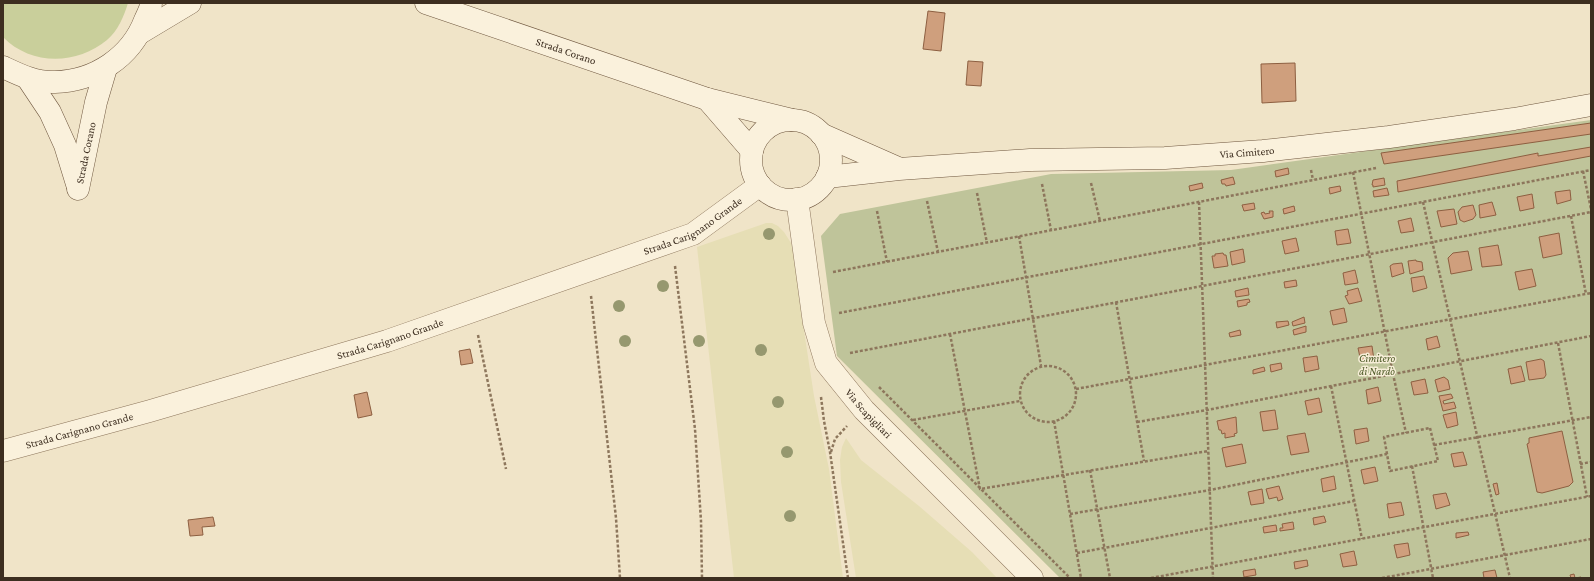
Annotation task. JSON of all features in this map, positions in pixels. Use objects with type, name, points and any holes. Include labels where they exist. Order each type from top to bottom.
[{"type":"street","points":[[3,66],[28,79],[54,83],[82,79],[106,68],[126,53],[140,33],[151,3]]},
{"type":"street","points":[[140,33],[190,3]]},
{"type":"street","name":"Strada Corano","points":[[426,3],[707,99],[803,122],[821,134],[899,169]]},
{"type":"street","name":"Strada Corano","points":[[28,79],[50,112],[65,145],[78,189],[96,102],[106,68]]},
{"type":"street","points":[[707,99],[752,151]]},
{"type":"street","name":"Via Cimitero","points":[[827,176],[899,169],[1030,160],[1165,158],[1263,151],[1389,137],[1514,119],[1591,105]]},
{"type":"street","points":[[792,120],[779,122],[767,128],[757,139],[752,151],[751,163],[754,174],[760,185],[767,192],[777,197],[797,200],[810,195],[820,188],[827,176],[830,166],[830,154],[827,143],[821,134]]},
{"type":"street","name":"Strada Carignano Grande","points":[[3,451],[157,409],[387,342],[693,234],[760,185]]},
{"type":"street","name":"Via Scapigliari","points":[[797,200],[814,323],[826,363],[864,410],[1032,578]]},
{"type":"path","points":[[833,272],[1376,168]]},
{"type":"path","points":[[839,313],[1591,170]]},
{"type":"path","points":[[851,359],[845,354],[1033,319],[1202,285],[1432,243],[1591,211],[1583,171]]},
{"type":"path","points":[[1353,172],[1406,433]]},
{"type":"path","points":[[1090,177],[1100,221]]},
{"type":"path","points":[[1041,180],[1051,230]]},
{"type":"path","points":[[977,193],[987,243]]},
{"type":"path","points":[[927,201],[938,252]]},
{"type":"path","points":[[1199,202],[1213,578]]},
{"type":"path","points":[[1423,202],[1510,578]]},
{"type":"path","points":[[877,210],[887,262]]},
{"type":"path","points":[[1571,216],[1586,294]]},
{"type":"path","points":[[1018,236],[1041,366]]},
{"type":"path","points":[[671,242],[695,429],[701,521],[702,578]]},
{"type":"path","points":[[586,272],[593,313],[616,518],[620,578]]},
{"type":"path","points":[[1076,389],[1385,333],[1591,293]]},
{"type":"path","points":[[1116,302],[1144,461]]},
{"type":"path","points":[[472,311],[506,470]]},
{"type":"path","points":[[950,334],[980,489]]},
{"type":"path","points":[[1137,422],[1207,410],[1591,336]]},
{"type":"path","points":[[1558,343],[1587,497]]},
{"type":"path","points":[[826,363],[821,392],[848,578]]},
{"type":"path","points":[[1051,365],[1068,373],[1073,380],[1076,389],[1074,406],[1062,418],[1054,421],[1045,422],[1030,416],[1024,410],[1020,401],[1019,392],[1021,383],[1026,375],[1033,369],[1041,366],[1051,365]]},
{"type":"path","points":[[874,382],[1070,578]]},
{"type":"path","points":[[1331,386],[1362,539]]},
{"type":"path","points":[[913,421],[1020,401]]},
{"type":"path","points":[[830,452],[835,439],[864,410]]},
{"type":"path","points":[[1434,445],[1591,417]]},
{"type":"path","points":[[1054,421],[1081,578]]},
{"type":"path","points":[[1430,428],[1434,445],[1438,461],[1390,471],[1384,437],[1430,428]]},
{"type":"path","points":[[980,489],[1208,451]]},
{"type":"path","points":[[1070,514],[1210,490],[1387,454]]},
{"type":"path","points":[[1580,464],[1591,462]]},
{"type":"path","points":[[1412,466],[1434,578]]},
{"type":"path","points":[[1090,470],[1110,578]]},
{"type":"path","points":[[1151,578],[1591,496]]},
{"type":"path","points":[[1077,553],[1354,501]]},
{"type":"path","points":[[1382,578],[1591,539]]},
{"type":"shaded area","points":[[766,223],[772,223],[778,226],[784,232],[791,243],[795,259],[800,305],[814,396],[829,469],[843,578],[734,578],[697,247]]},
{"type":"shaded area","points":[[846,438],[861,460],[919,506],[972,552],[997,578],[856,578],[841,482],[840,460],[842,447]]},
{"type":"green space","points":[[3,3],[128,3],[117,28],[107,40],[82,54],[68,58],[54,59],[27,53],[14,46],[3,37]]},
{"type":"green space","name":"Cimitero di Nardò","points":[[1591,120],[1591,578],[1060,578],[837,356],[821,236],[840,214],[1051,174],[1231,170]]},
{"type":"building","points":[[928,11],[945,13],[941,51],[923,49]]},
{"type":"building","points":[[968,61],[983,62],[981,86],[966,85]]},
{"type":"building","points":[[1295,63],[1296,101],[1262,103],[1261,64]]},
{"type":"building","points":[[1591,123],[1591,134],[1384,164],[1381,153]]},
{"type":"building","points":[[1591,147],[1591,156],[1398,192],[1397,181],[1538,153],[1538,156]]},
{"type":"building","points":[[1288,168],[1289,174],[1276,177],[1275,171]]},
{"type":"building","points":[[1233,177],[1235,184],[1226,186],[1225,184],[1222,184],[1221,180]]},
{"type":"building","points":[[1384,178],[1385,185],[1373,187],[1373,180]]},
{"type":"building","points":[[1202,183],[1203,188],[1190,191],[1189,186]]},
{"type":"building","points":[[1340,186],[1341,191],[1330,194],[1329,188]]},
{"type":"building","points":[[1387,188],[1389,195],[1374,197],[1373,191]]},
{"type":"building","points":[[1570,190],[1571,200],[1557,204],[1555,192]]},
{"type":"building","points":[[1532,194],[1534,208],[1520,211],[1517,197]]},
{"type":"building","points":[[1492,202],[1496,215],[1480,218],[1479,205]]},
{"type":"building","points":[[1254,203],[1255,209],[1244,211],[1242,205]]},
{"type":"building","points":[[1473,205],[1476,215],[1473,219],[1464,222],[1460,220],[1458,212],[1462,207]]},
{"type":"building","points":[[1294,206],[1295,211],[1284,214],[1283,209]]},
{"type":"building","points":[[1454,209],[1457,224],[1441,227],[1437,211]]},
{"type":"building","points":[[1269,211],[1273,211],[1273,217],[1264,219],[1261,213],[1270,213]]},
{"type":"building","points":[[1411,218],[1414,231],[1401,233],[1398,221]]},
{"type":"building","points":[[1348,229],[1351,243],[1337,245],[1335,231]]},
{"type":"building","points":[[1559,233],[1562,254],[1543,258],[1539,237]]},
{"type":"building","points":[[1296,238],[1299,251],[1285,254],[1282,241]]},
{"type":"building","points":[[1498,245],[1502,265],[1482,267],[1479,248]]},
{"type":"building","points":[[1243,249],[1245,262],[1232,265],[1230,252]]},
{"type":"building","points":[[1468,251],[1472,270],[1451,274],[1448,258],[1453,253]]},
{"type":"building","points":[[1223,253],[1226,255],[1228,266],[1214,268],[1212,256]]},
{"type":"building","points":[[1416,260],[1422,262],[1423,270],[1410,274],[1408,261]]},
{"type":"building","points":[[1402,263],[1404,273],[1392,277],[1390,266],[1393,264]]},
{"type":"building","points":[[1532,269],[1536,286],[1519,290],[1515,272]]},
{"type":"building","points":[[1355,270],[1358,283],[1345,285],[1343,273]]},
{"type":"building","points":[[1424,276],[1427,288],[1413,292],[1411,278]]},
{"type":"building","points":[[1296,280],[1297,286],[1285,288],[1284,282]]},
{"type":"building","points":[[1248,288],[1249,295],[1236,297],[1235,291]]},
{"type":"building","points":[[1358,288],[1362,301],[1349,304],[1345,296],[1348,295],[1347,291]]},
{"type":"building","points":[[1249,299],[1250,302],[1247,303],[1247,305],[1238,307],[1237,301]]},
{"type":"building","points":[[1344,308],[1347,322],[1333,325],[1330,311]]},
{"type":"building","points":[[1304,317],[1305,323],[1293,326],[1292,322]]},
{"type":"building","points":[[1288,321],[1289,325],[1277,328],[1276,322]]},
{"type":"building","points":[[1306,326],[1306,332],[1294,335],[1293,330]]},
{"type":"building","points":[[1240,330],[1241,335],[1230,337],[1229,333]]},
{"type":"building","points":[[1437,336],[1440,347],[1428,350],[1426,339]]},
{"type":"building","points":[[1372,346],[1374,360],[1361,362],[1358,348]]},
{"type":"building","points":[[470,349],[473,363],[461,365],[459,351]]},
{"type":"building","points":[[1317,356],[1319,369],[1305,372],[1303,358]]},
{"type":"building","points":[[1541,359],[1544,361],[1546,375],[1544,378],[1529,380],[1526,362]]},
{"type":"building","points":[[1281,363],[1282,369],[1271,372],[1270,365]]},
{"type":"building","points":[[1521,366],[1525,381],[1511,384],[1508,369]]},
{"type":"building","points":[[1264,367],[1265,371],[1253,374],[1253,370]]},
{"type":"building","points":[[1444,377],[1448,380],[1450,389],[1438,392],[1435,380]]},
{"type":"building","points":[[1425,379],[1428,393],[1414,395],[1411,382]]},
{"type":"building","points":[[1378,387],[1381,401],[1368,404],[1366,390]]},
{"type":"building","points":[[367,392],[372,415],[358,418],[354,395]]},
{"type":"building","points":[[1451,394],[1453,398],[1443,401],[1444,404],[1454,402],[1456,408],[1443,411],[1439,396]]},
{"type":"building","points":[[1319,398],[1322,412],[1308,415],[1305,401]]},
{"type":"building","points":[[1275,410],[1278,429],[1263,431],[1260,412]]},
{"type":"building","points":[[1456,412],[1458,425],[1447,428],[1443,415]]},
{"type":"building","points":[[1236,417],[1237,433],[1234,434],[1235,436],[1225,438],[1225,433],[1222,434],[1221,430],[1219,430],[1217,421]]},
{"type":"building","points":[[1367,428],[1369,441],[1356,444],[1354,430]]},
{"type":"building","points":[[1562,431],[1573,482],[1569,486],[1542,493],[1537,492],[1527,444],[1529,443],[1529,438]]},
{"type":"building","points":[[1305,433],[1309,452],[1291,455],[1287,436]]},
{"type":"building","points":[[1242,444],[1246,463],[1226,467],[1222,448]]},
{"type":"building","points":[[1463,452],[1467,465],[1454,467],[1451,454]]},
{"type":"building","points":[[1375,467],[1378,481],[1364,484],[1361,470]]},
{"type":"building","points":[[1334,476],[1336,489],[1323,492],[1321,479]]},
{"type":"building","points":[[1497,483],[1499,494],[1496,495],[1493,484]]},
{"type":"building","points":[[1279,486],[1283,499],[1278,501],[1277,497],[1269,499],[1266,489]]},
{"type":"building","points":[[1262,489],[1264,503],[1251,505],[1248,492]]},
{"type":"building","points":[[1446,493],[1450,505],[1436,509],[1433,495]]},
{"type":"building","points":[[1401,502],[1404,515],[1389,518],[1387,504]]},
{"type":"building","points":[[1324,516],[1326,522],[1314,525],[1313,518]]},
{"type":"building","points":[[213,517],[215,526],[202,527],[203,535],[190,536],[188,520]]},
{"type":"building","points":[[1293,522],[1294,529],[1280,531],[1280,528],[1283,528],[1282,524]]},
{"type":"building","points":[[1276,525],[1277,531],[1264,533],[1263,527]]},
{"type":"building","points":[[1468,532],[1469,535],[1456,538],[1456,533]]},
{"type":"building","points":[[1408,543],[1410,555],[1397,558],[1394,545]]},
{"type":"building","points":[[1354,551],[1357,565],[1343,567],[1340,554]]},
{"type":"building","points":[[1307,560],[1308,566],[1295,569],[1294,562]]},
{"type":"building","points":[[1255,569],[1256,575],[1244,577],[1243,571]]},
{"type":"building","points":[[1495,570],[1497,578],[1484,578],[1483,572]]},
{"type":"building","points":[[1574,574],[1575,578],[1571,578],[1570,575]]}]
